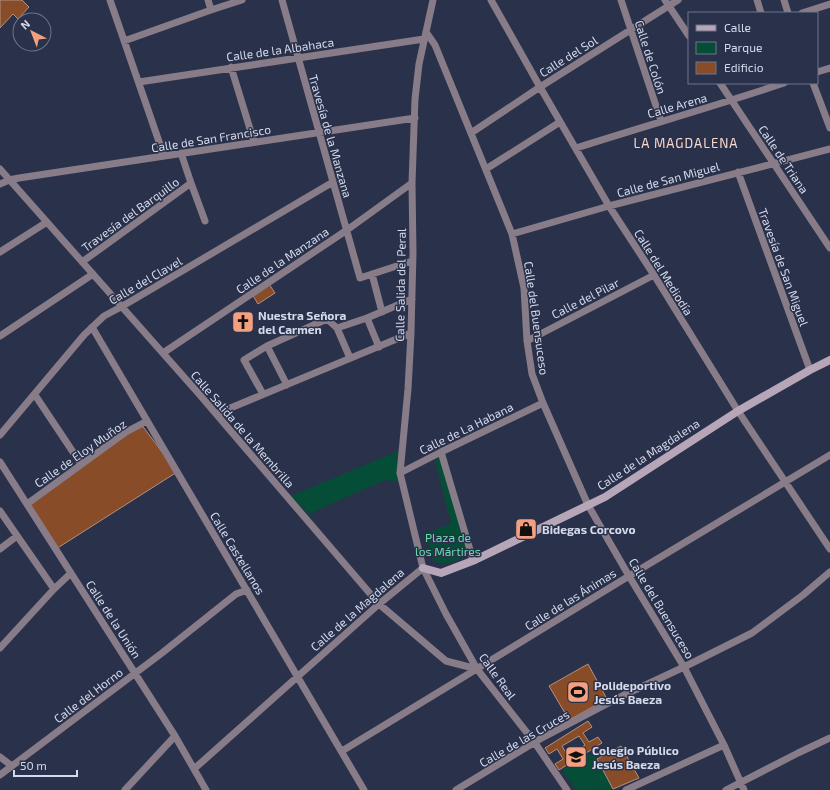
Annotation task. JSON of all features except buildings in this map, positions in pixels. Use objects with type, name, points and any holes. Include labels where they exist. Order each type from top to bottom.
[{"type":"street","points":[[110,0],[164,156]]},
{"type":"street","points":[[208,0],[211,10]]},
{"type":"street","points":[[124,41],[242,0]]},
{"type":"street","name":"Travesía de la Manzana","points":[[282,0],[360,278],[372,274]]},
{"type":"street","name":"Calle Salida del Peral","points":[[423,568],[400,473],[408,389],[411,333],[412,183],[415,99],[419,64],[433,0]]},
{"type":"street","name":"Calle del Mediodía","points":[[491,0],[609,206],[654,275],[738,411],[830,549]]},
{"type":"street","name":"Calle de Colón","points":[[621,0],[661,121]]},
{"type":"street","name":"Calle del Sol","points":[[471,133],[630,30],[667,3],[678,0]]},
{"type":"street","points":[[757,0],[761,12]]},
{"type":"street","points":[[784,0],[788,12]]},
{"type":"street","points":[[667,3],[688,34]]},
{"type":"street","points":[[805,12],[830,4]]},
{"type":"street","name":"Calle de la Albahaca","points":[[139,82],[298,58],[425,35]]},
{"type":"street","name":"Calle del Buensuceso","points":[[425,35],[435,45],[512,234],[524,288],[527,341],[532,374],[543,404],[588,505],[684,667],[724,746],[744,790]]},
{"type":"street","points":[[231,67],[254,142]]},
{"type":"street","points":[[818,72],[830,68]]},
{"type":"street","name":"Calle de Triana","points":[[721,84],[830,248]]},
{"type":"street","name":"Calle Arena","points":[[576,148],[661,121],[732,101],[781,84]]},
{"type":"street","points":[[813,84],[830,128]]},
{"type":"street","name":"Calle de San Francisco","points":[[0,184],[9,180],[254,142],[319,134],[415,118]]},
{"type":"street","points":[[486,169],[560,122]]},
{"type":"street","name":"Calle de San Miguel","points":[[512,234],[609,206],[830,148]]},
{"type":"street","points":[[181,153],[205,221]]},
{"type":"street","name":"Calle Salida de la Membrilla","points":[[0,169],[163,353],[379,604],[446,661],[477,669]]},
{"type":"street","name":"Travesía de San Miguel","points":[[738,172],[810,370]]},
{"type":"street","name":"Calle Salida de la Membrilla","points":[[0,176],[9,180]]},
{"type":"street","name":"Calle del Clavel","points":[[0,435],[92,327],[104,316],[122,307],[333,182]]},
{"type":"street","name":"Travesía del Barquillo","points":[[82,262],[191,183]]},
{"type":"street","name":"Calle de la Manzana","points":[[163,353],[346,230],[412,183]]},
{"type":"street","points":[[0,252],[47,222]]},
{"type":"street","points":[[382,312],[372,274],[412,261]]},
{"type":"street","points":[[0,336],[92,274]]},
{"type":"street","name":"Calle del Pilar","points":[[527,341],[654,275]]},
{"type":"street","points":[[337,328],[367,318],[412,299]]},
{"type":"street","points":[[367,318],[379,347]]},
{"type":"street","points":[[263,394],[244,360],[267,346],[327,319],[337,328],[350,358]]},
{"type":"street","name":"Calle Castellanos","points":[[92,327],[364,790]]},
{"type":"street","points":[[216,414],[411,333]]},
{"type":"street","points":[[267,346],[287,385]]},
{"type":"street","name":"Calle de la Magdalena","points":[[194,769],[379,604],[423,568],[441,573],[473,560],[605,497],[738,411],[810,370],[829,362]]},
{"type":"street","points":[[34,395],[81,464]]},
{"type":"street","name":"Calle de La Habana","points":[[400,473],[543,404]]},
{"type":"street","name":"Calle de Eloy Muñoz","points":[[27,504],[126,432],[147,421]]},
{"type":"street","points":[[441,452],[473,560]]},
{"type":"street","name":"Calle de las Ánimas","points":[[342,751],[830,455]]},
{"type":"street","name":"Calle de la Unión","points":[[0,462],[176,736],[206,790]]},
{"type":"street","points":[[0,511],[54,588]]},
{"type":"street","points":[[0,549],[17,536]]},
{"type":"street","name":"Calle Real","points":[[423,568],[446,614],[477,669],[535,743],[566,790]]},
{"type":"street","name":"Calle de las Cruces","points":[[456,790],[535,743],[622,696],[752,633],[803,595],[830,572]]},
{"type":"street","points":[[0,648],[54,588],[71,573]]},
{"type":"street","name":"Calle del Horno","points":[[0,775],[135,673],[236,594],[247,590]]},
{"type":"street","points":[[125,790],[176,736]]},
{"type":"street","points":[[726,790],[830,738]]},
{"type":"street","points":[[626,790],[724,746]]},
{"type":"street","points":[[0,757],[12,766]]},
{"type":"green space","points":[[398,451],[400,482],[385,480],[313,512],[311,516],[291,496]]},
{"type":"green space","name":"Plaza de los Mártires","points":[[446,455],[470,555],[443,564],[434,561],[425,533],[451,524],[435,460]]},
{"type":"green space","points":[[594,752],[613,789],[576,790],[562,770]]},
{"type":"place","name":"Nuestra Señora del Carmen","points":[[243,322]]},
{"type":"place","name":"Bidegas Corcovo","points":[[526,529]]},
{"type":"place","name":"Polideportivo Jesús Baeza","points":[[578,692]]},
{"type":"place","name":"Colegio Público Jesús Baeza","points":[[576,757]]},
{"type":"district","name":"LA MAGDALENA","points":[[686,143]]}]
